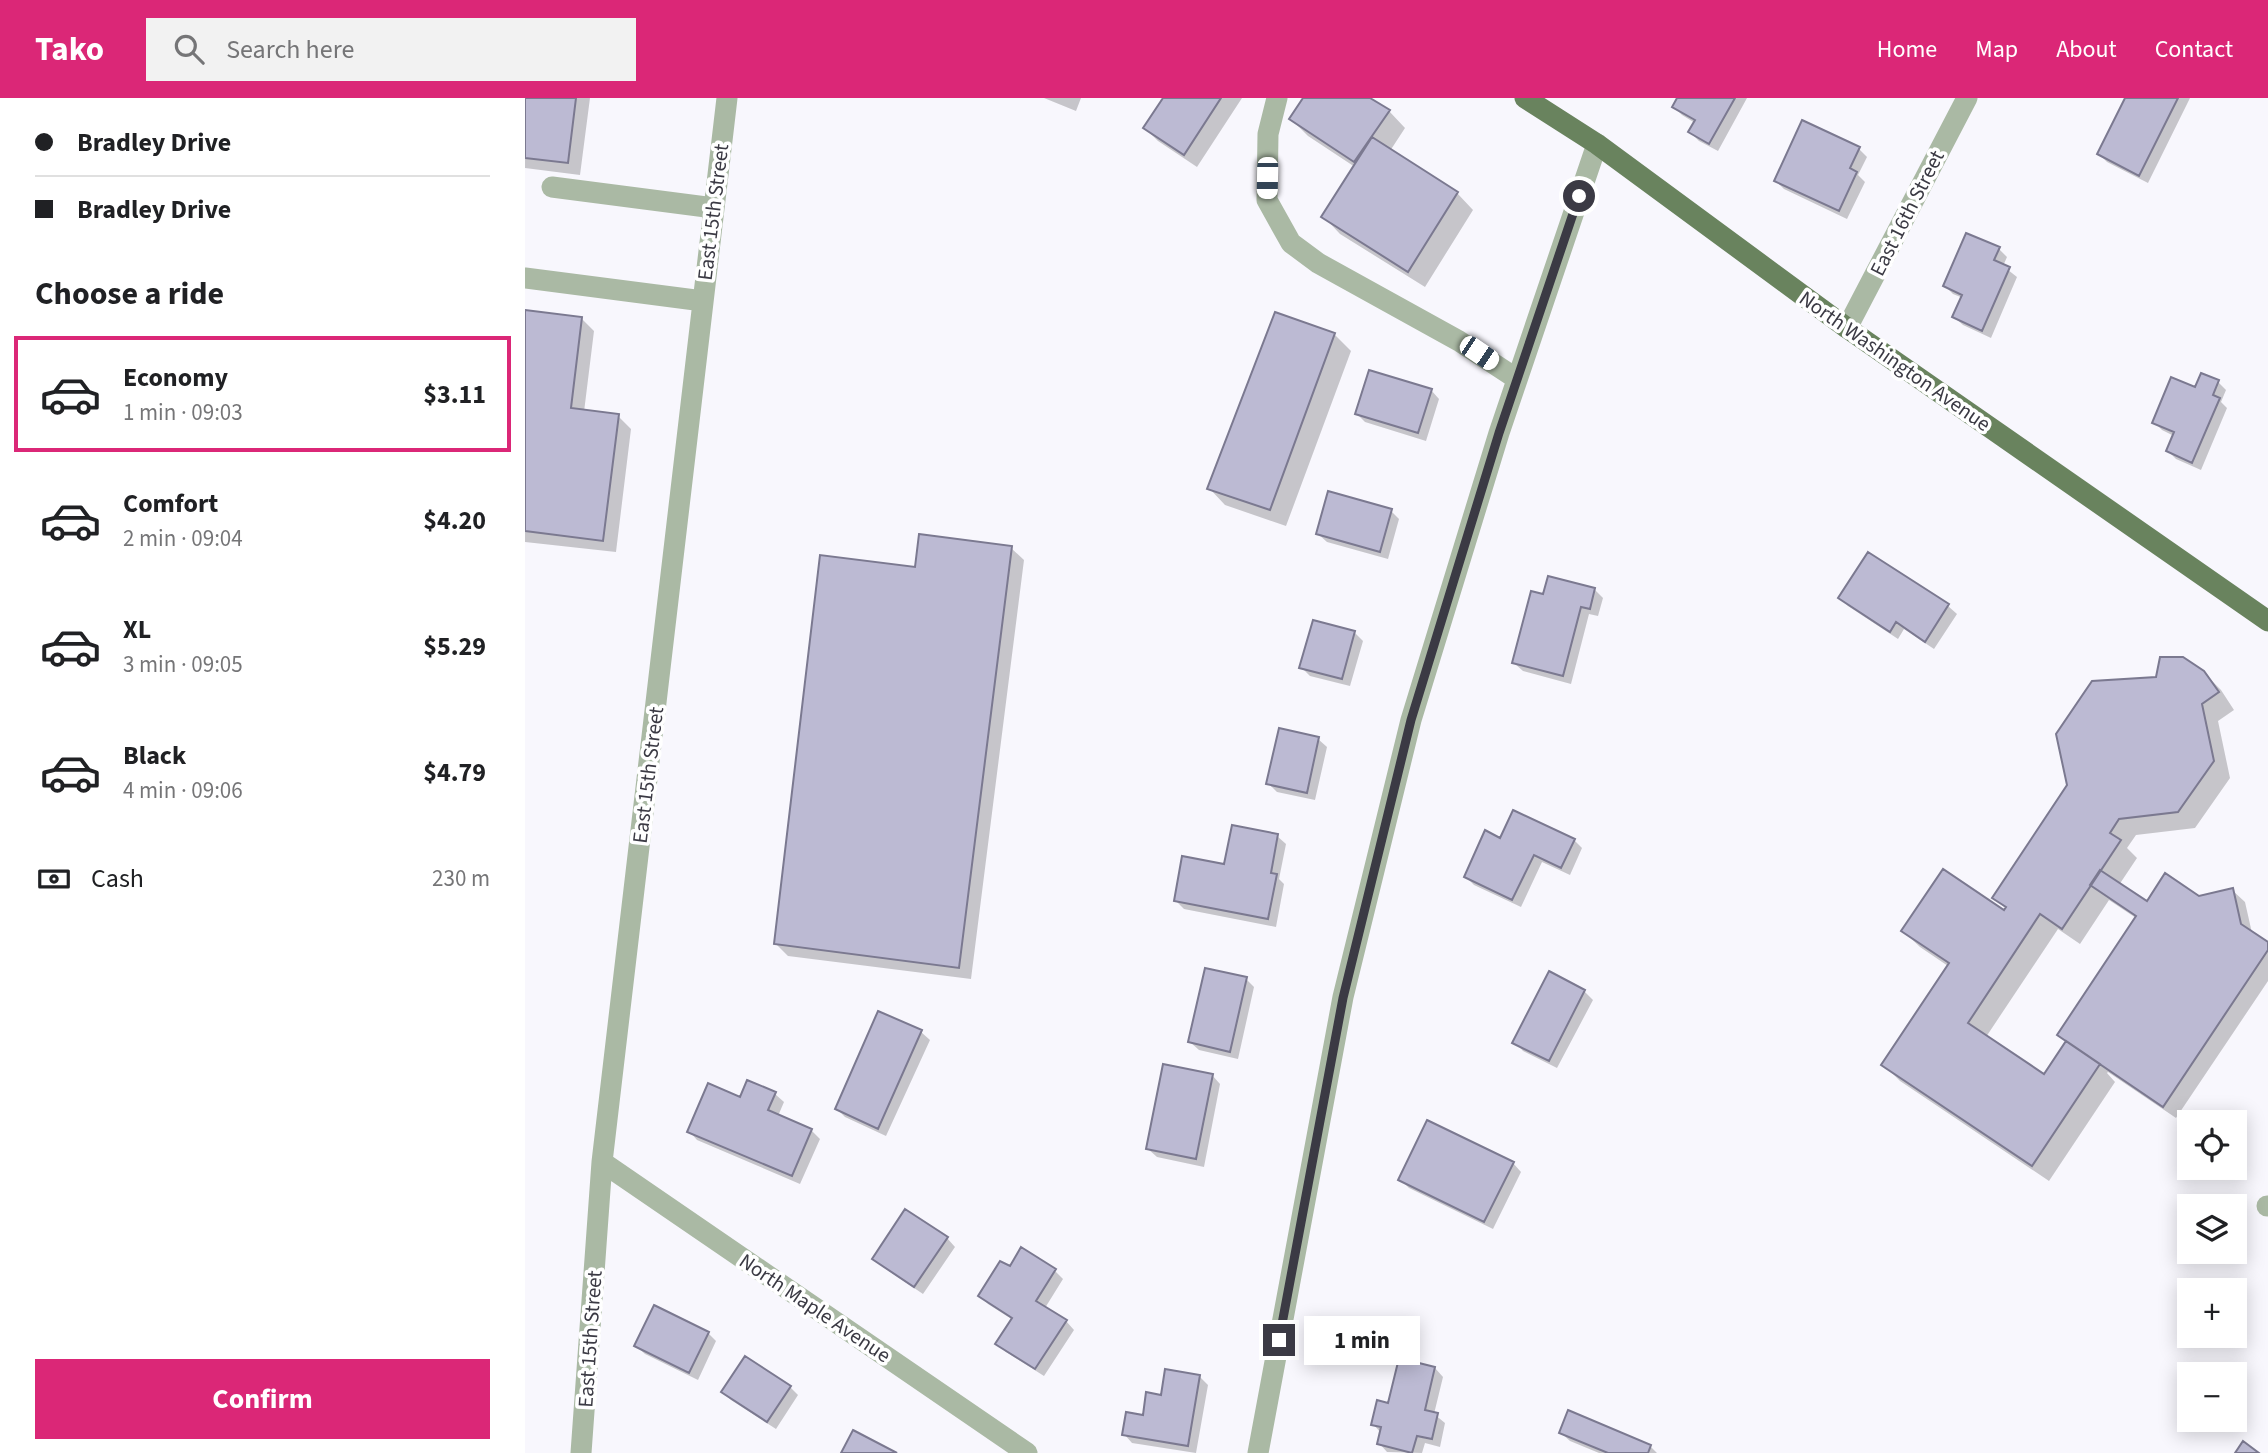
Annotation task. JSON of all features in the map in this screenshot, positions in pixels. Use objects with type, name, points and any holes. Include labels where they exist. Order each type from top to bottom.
[{"type":"main road","name":"North Washington Avenue","points":[[1525,98],[1597,144],[1847,328],[2268,621]]},
{"type":"street","name":"East 15th Street","points":[[581,1453],[603,1162],[727,98]]},
{"type":"street","points":[[1277,98],[1268,134],[1267,200],[1291,243],[1318,263],[1459,341],[1517,379]]},
{"type":"street","name":"East 16th Street","points":[[1847,328],[1967,98]]},
{"type":"street","points":[[1258,1453],[1343,998],[1411,720],[1517,379],[1597,144]]},
{"type":"street","points":[[552,187],[714,208]]},
{"type":"street","points":[[525,278],[703,300]]},
{"type":"street","name":"North Maple Avenue","points":[[603,1162],[1027,1453]]},
{"type":"building","points":[[525,98],[576,98],[568,163],[525,158]]},
{"type":"building","points":[[1163,98],[1221,98],[1184,155],[1143,128]]},
{"type":"building","points":[[1303,98],[1370,98],[1390,110],[1354,162],[1289,119]]},
{"type":"building","points":[[1677,98],[1735,98],[1709,144],[1688,132],[1695,120],[1672,107]]},
{"type":"building","points":[[2125,98],[2178,98],[2139,176],[2097,154]]},
{"type":"building","points":[[1802,120],[1860,147],[1850,168],[1857,172],[1839,211],[1774,181]]},
{"type":"building","points":[[1372,137],[1458,192],[1408,272],[1321,217]]},
{"type":"building","points":[[1966,233],[2000,247],[1994,260],[2010,267],[1982,331],[1952,317],[1962,295],[1943,286]]},
{"type":"building","points":[[525,310],[582,317],[571,408],[619,414],[603,541],[525,531]]},
{"type":"building","points":[[1275,312],[1335,333],[1270,510],[1207,489]]},
{"type":"building","points":[[1369,370],[1432,389],[1418,433],[1355,414]]},
{"type":"building","points":[[2201,373],[2219,380],[2213,395],[2220,398],[2192,463],[2166,451],[2174,432],[2152,423],[2171,377],[2195,387]]},
{"type":"building","points":[[1328,491],[1392,509],[1380,552],[1316,534]]},
{"type":"building","points":[[919,534],[1012,546],[959,968],[774,944],[820,555],[915,567]]},
{"type":"building","points":[[1868,552],[1949,604],[1925,642],[1896,622],[1890,632],[1838,598]]},
{"type":"building","points":[[1548,576],[1595,588],[1590,609],[1581,607],[1563,676],[1512,663],[1531,591],[1543,594]]},
{"type":"building","points":[[1313,620],[1355,631],[1342,679],[1299,668]]},
{"type":"building","points":[[2160,657],[2183,657],[2204,671],[2219,692],[2202,704],[2214,761],[2178,812],[2119,819],[2110,833],[2121,840],[2062,929],[2040,914],[1968,1023],[2044,1074],[2066,1041],[2100,1064],[2032,1166],[1881,1065],[1949,963],[1901,931],[1943,869],[2004,910],[2006,907],[1992,898],[2067,785],[2056,734],[2092,681],[2156,677]]},
{"type":"building","points":[[1279,728],[1319,737],[1307,793],[1266,784]]},
{"type":"building","points":[[1513,810],[1575,839],[1561,868],[1534,855],[1512,900],[1464,877],[1485,830],[1500,838]]},
{"type":"building","points":[[1232,825],[1278,834],[1271,873],[1277,874],[1268,919],[1174,901],[1182,856],[1224,864]]},
{"type":"building","points":[[2100,870],[2147,901],[2165,873],[2199,896],[2233,888],[2241,924],[2268,942],[2268,950],[2163,1107],[2057,1035],[2136,916],[2090,885]]},
{"type":"building","points":[[1205,968],[1247,977],[1230,1052],[1188,1042]]},
{"type":"building","points":[[1549,971],[1585,990],[1549,1061],[1512,1043]]},
{"type":"building","points":[[878,1011],[922,1030],[878,1129],[835,1109]]},
{"type":"building","points":[[1163,1064],[1213,1074],[1196,1159],[1146,1149]]},
{"type":"building","points":[[747,1080],[776,1092],[768,1110],[812,1129],[792,1176],[687,1132],[708,1083],[740,1097]]},
{"type":"building","points":[[1427,1120],[1514,1162],[1484,1222],[1398,1180]]},
{"type":"building","points":[[905,1209],[948,1237],[914,1287],[872,1259]]},
{"type":"building","points":[[1021,1247],[1056,1269],[1036,1301],[1067,1320],[1035,1369],[995,1344],[1012,1318],[978,1296],[1000,1261],[1010,1266]]},
{"type":"building","points":[[654,1305],[709,1332],[689,1373],[634,1346]]},
{"type":"building","points":[[745,1356],[791,1386],[767,1422],[721,1392]]},
{"type":"building","points":[[1399,1358],[1435,1367],[1425,1410],[1438,1413],[1432,1439],[1417,1436],[1412,1453],[1377,1444],[1381,1427],[1371,1425],[1377,1400],[1388,1403]]},
{"type":"building","points":[[1165,1369],[1200,1375],[1188,1446],[1122,1435],[1126,1412],[1143,1415],[1146,1392],[1161,1395]]},
{"type":"building","points":[[1568,1410],[1651,1445],[1648,1453],[1608,1453],[1559,1433]]},
{"type":"building","points":[[853,1430],[897,1453],[841,1453]]},
{"type":"building","points":[[2243,1441],[2259,1453],[2235,1453]]},
{"type":"route","points":[[1279,1340],[1343,998],[1411,720],[1499,433],[1579,196]]}]
